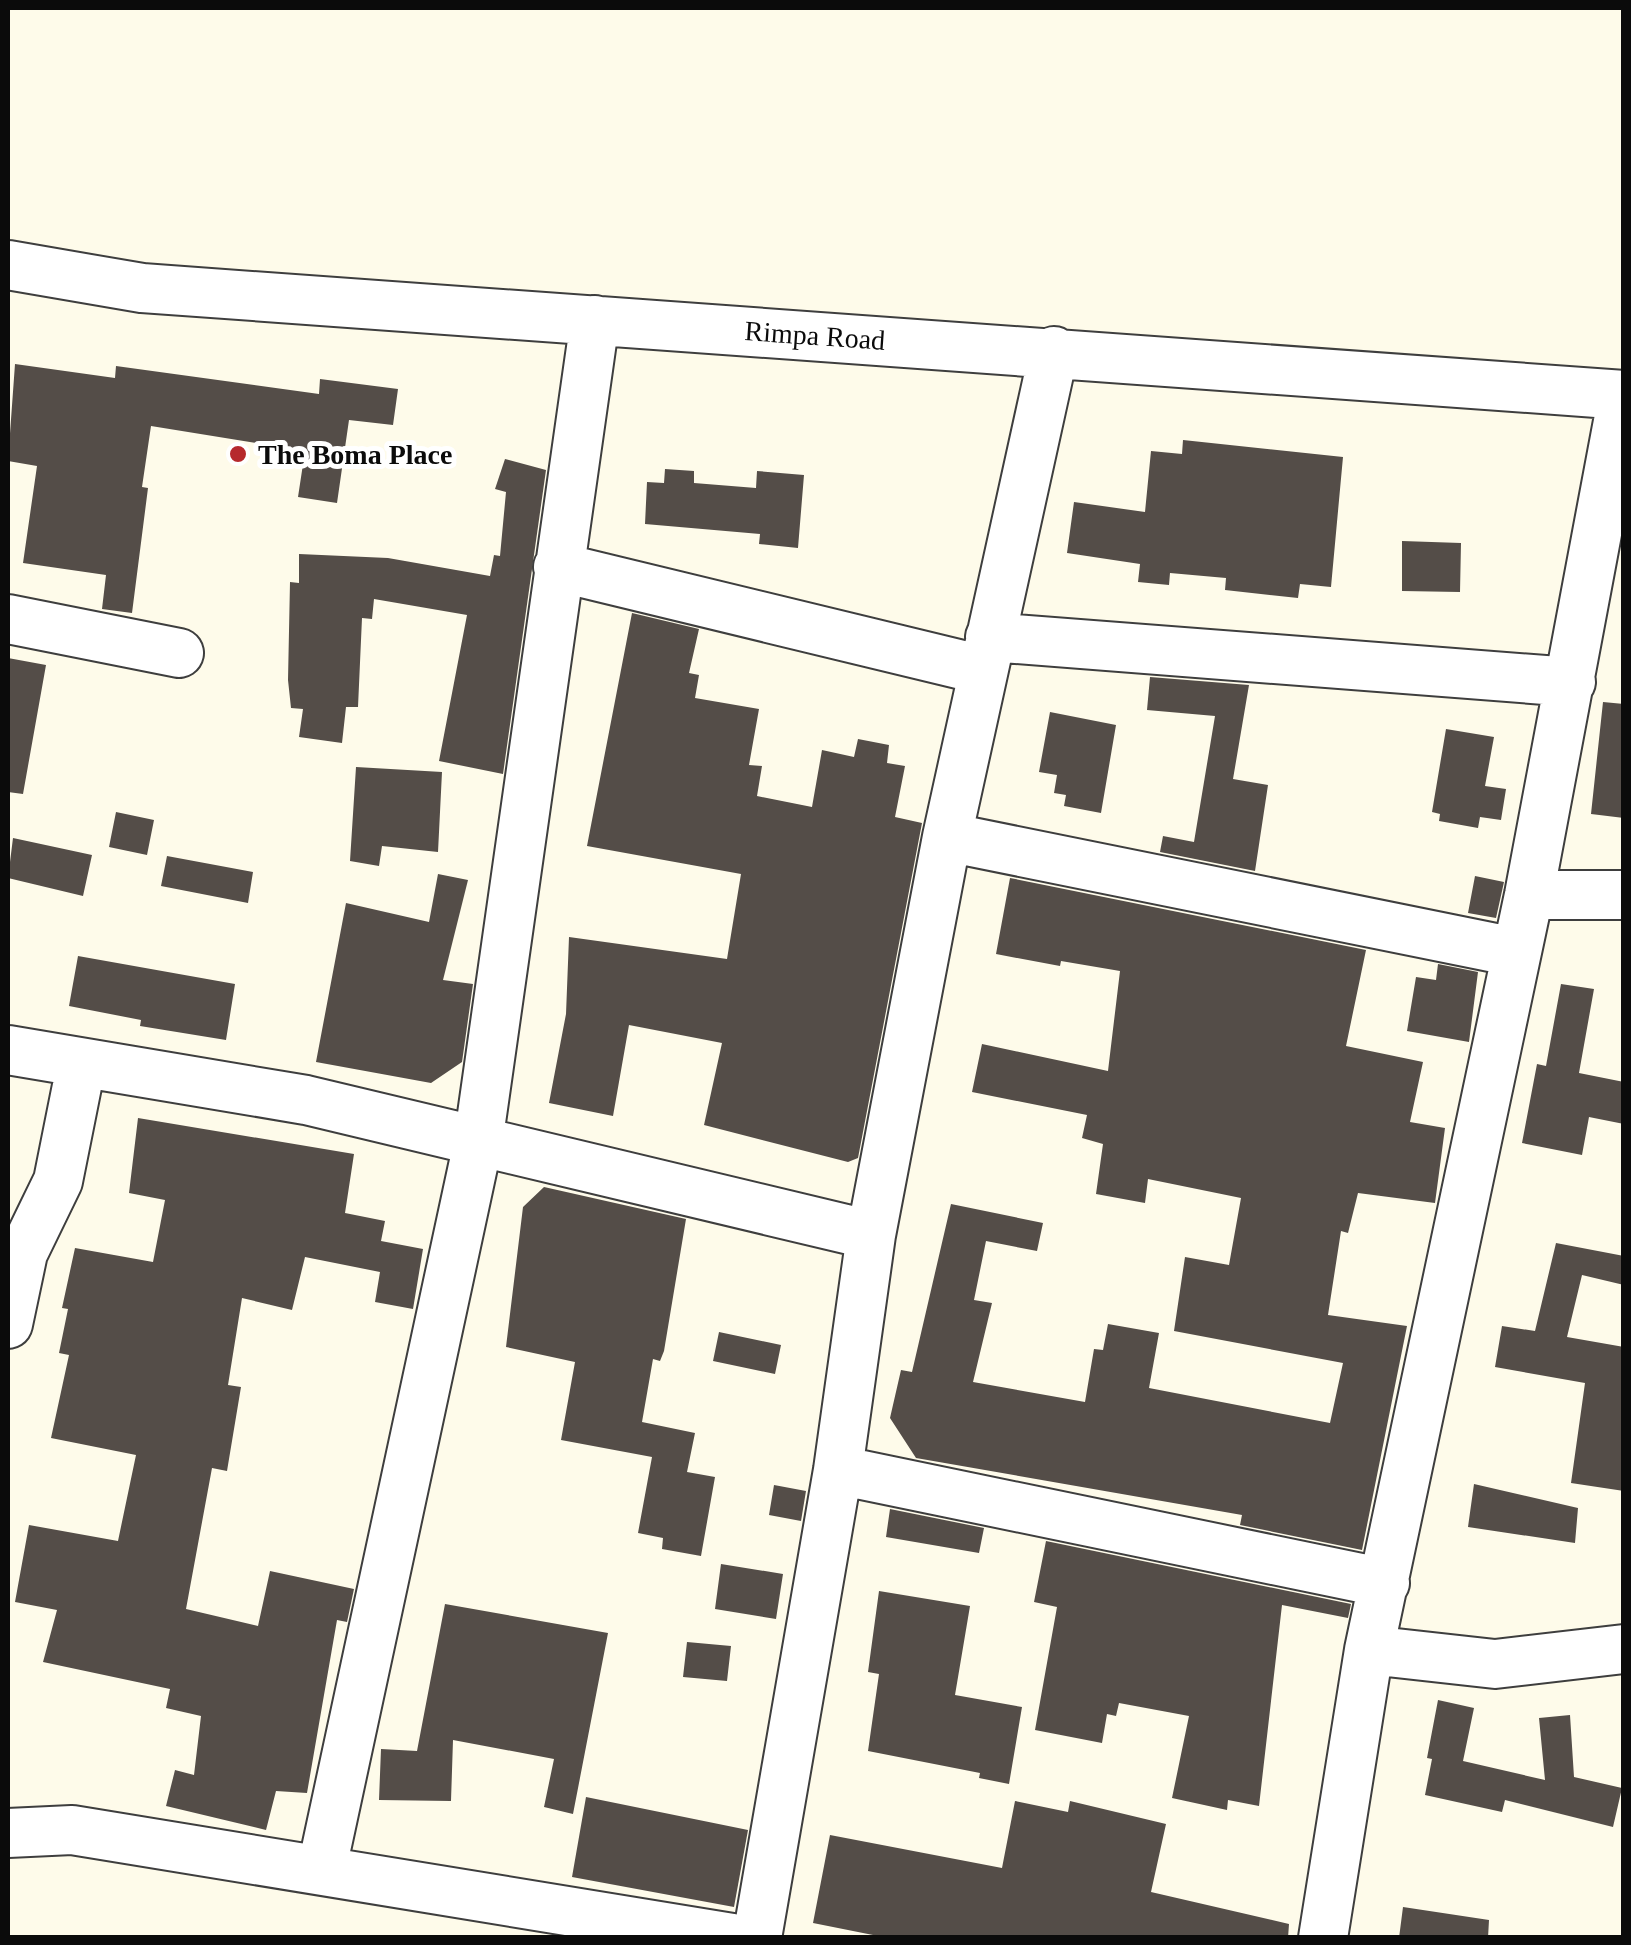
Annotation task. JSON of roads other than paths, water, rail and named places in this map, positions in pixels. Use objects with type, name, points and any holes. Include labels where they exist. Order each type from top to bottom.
[{"type":"street","name":"Rimpa Road","points":[[8,266],[142,288],[1623,395]]},
{"type":"street","points":[[322,1868],[478,1143],[595,320]]},
{"type":"street","points":[[757,1938],[838,1470],[871,1235],[948,837],[1054,351]]},
{"type":"street","points":[[1323,1938],[1369,1650],[1529,895],[1623,395]]},
{"type":"street","points":[[558,567],[987,653],[1571,682]]},
{"type":"street","points":[[8,619],[179,654]]},
{"type":"street","points":[[948,837],[1515,952]]},
{"type":"street","points":[[1529,895],[1624,895]]},
{"type":"street","points":[[8,1050],[81,1066],[225,1084],[871,1235]]},
{"type":"street","points":[[8,1324],[23,1253],[58,1181],[81,1066]]},
{"type":"street","points":[[838,1470],[1386,1583]]},
{"type":"street","points":[[1369,1650],[1494,1664],[1624,1649]]},
{"type":"street","points":[[8,1834],[72,1830],[732,1938]]},
{"type":"place","name":"The Boma Place","points":[[238,454]]}]
